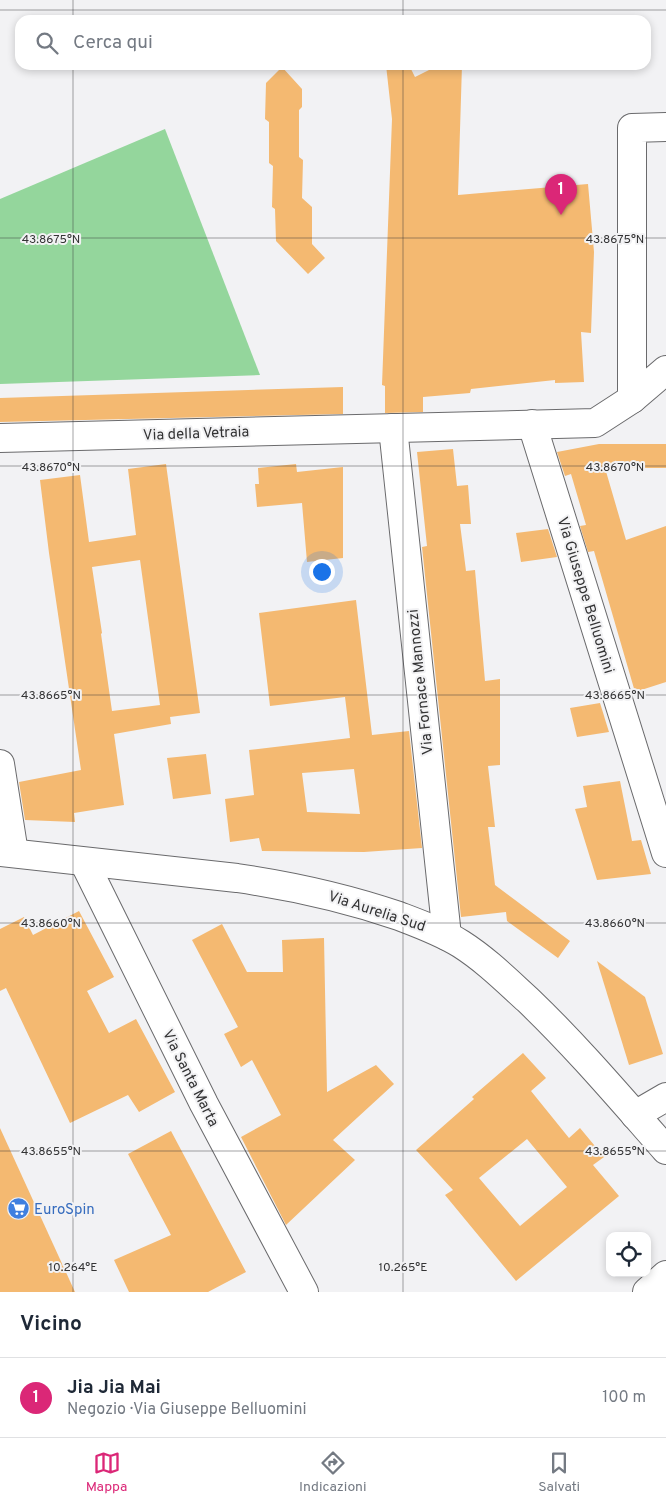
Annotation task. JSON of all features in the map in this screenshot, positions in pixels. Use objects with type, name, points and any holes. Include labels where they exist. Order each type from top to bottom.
[{"type":"street","points":[[632,399],[632,128],[666,126]]},
{"type":"street","name":"Via della Vetraia","points":[[0,438],[595,423],[632,399],[666,370]]},
{"type":"street","name":"Via Giuseppe Belluomini","points":[[532,424],[666,853]]},
{"type":"street","name":"Via Fornace Mannozzi","points":[[393,428],[447,936]]},
{"type":"street","points":[[0,764],[7,853]]},
{"type":"street","name":"Via Aurelia Sud","points":[[7,853],[237,878],[308,890],[384,911],[432,929],[461,944],[492,966],[588,1060],[666,1150]]},
{"type":"street","name":"Via Santa Marta","points":[[84,862],[204,1104],[304,1292]]},
{"type":"street","points":[[635,1115],[666,1097]]},
{"type":"street","points":[[647,1292],[666,1275]]},
{"type":"green space","points":[[165,129],[260,375],[0,384],[0,199]]},
{"type":"building","points":[[279,70],[285,70],[302,89],[302,107],[299,110],[299,157],[303,160],[302,198],[312,207],[312,244],[325,258],[308,274],[276,241],[275,209],[272,207],[273,166],[269,163],[269,122],[265,119],[266,83]]},
{"type":"building","points":[[387,70],[412,70],[415,77],[429,70],[462,70],[458,195],[588,184],[594,252],[591,333],[581,332],[584,382],[555,383],[555,380],[471,389],[470,393],[423,397],[423,412],[385,413],[385,386],[382,385],[392,119]]},
{"type":"building","points":[[343,387],[343,414],[0,422],[0,398]]},
{"type":"building","points":[[599,444],[666,444],[666,468],[605,468],[626,540],[666,526],[666,682],[635,692],[594,551],[588,552],[580,526],[586,525],[571,474],[565,476],[557,452]]},
{"type":"building","points":[[453,449],[457,486],[468,485],[471,524],[460,524],[466,571],[475,570],[485,681],[500,679],[500,765],[488,766],[495,827],[488,827],[495,885],[570,941],[558,958],[507,921],[506,912],[461,917],[422,547],[427,546],[417,452]]},
{"type":"building","points":[[166,464],[200,713],[170,717],[171,724],[114,734],[124,805],[74,813],[75,822],[25,820],[19,782],[81,770],[40,480],[80,475],[89,542],[136,535],[128,469]],"holes":[[[140,560],[160,705],[112,711],[92,567]]]},
{"type":"building","points":[[296,464],[297,472],[343,467],[343,558],[307,562],[302,503],[257,507],[255,484],[259,484],[258,468]]},
{"type":"building","points":[[548,529],[557,557],[521,562],[516,533]]},
{"type":"building","points":[[356,600],[372,735],[409,731],[422,848],[364,852],[262,851],[259,838],[230,842],[225,799],[254,795],[249,750],[350,738],[345,697],[270,706],[259,613]],"holes":[[[354,769],[360,814],[307,812],[302,773]]]},
{"type":"building","points":[[600,703],[609,732],[577,737],[570,708]]},
{"type":"building","points":[[206,754],[211,794],[173,799],[167,758]]},
{"type":"building","points":[[620,781],[632,841],[641,840],[651,874],[597,880],[575,809],[587,807],[583,786]]},
{"type":"building","points":[[79,911],[114,977],[87,991],[109,1033],[136,1019],[175,1092],[139,1112],[128,1095],[70,1123],[6,988],[0,991],[0,929],[24,917],[33,935]]},
{"type":"building","points":[[222,924],[247,972],[283,972],[282,940],[324,938],[327,1092],[376,1065],[394,1084],[333,1140],[355,1160],[286,1225],[241,1137],[281,1115],[252,1060],[241,1067],[224,1034],[238,1027],[192,940]]},
{"type":"building","points":[[597,961],[645,997],[663,1054],[629,1065]]},
{"type":"building","points":[[523,1053],[546,1078],[531,1091],[569,1138],[580,1128],[604,1157],[593,1165],[619,1196],[516,1281],[445,1195],[453,1190],[416,1150],[474,1099],[472,1097]],"holes":[[[527,1139],[567,1187],[520,1226],[479,1178]]]},
{"type":"building","name":"EuroSpin","points":[[0,1128],[75,1292],[0,1292]]},
{"type":"building","points":[[171,1131],[246,1272],[208,1292],[129,1292],[114,1260],[171,1235],[128,1154]]},
{"type":"place","name":"Jia Jia Mai","points":[[561,215]]},
{"type":"place","name":"EuroSpin","points":[[18,1209]]}]
